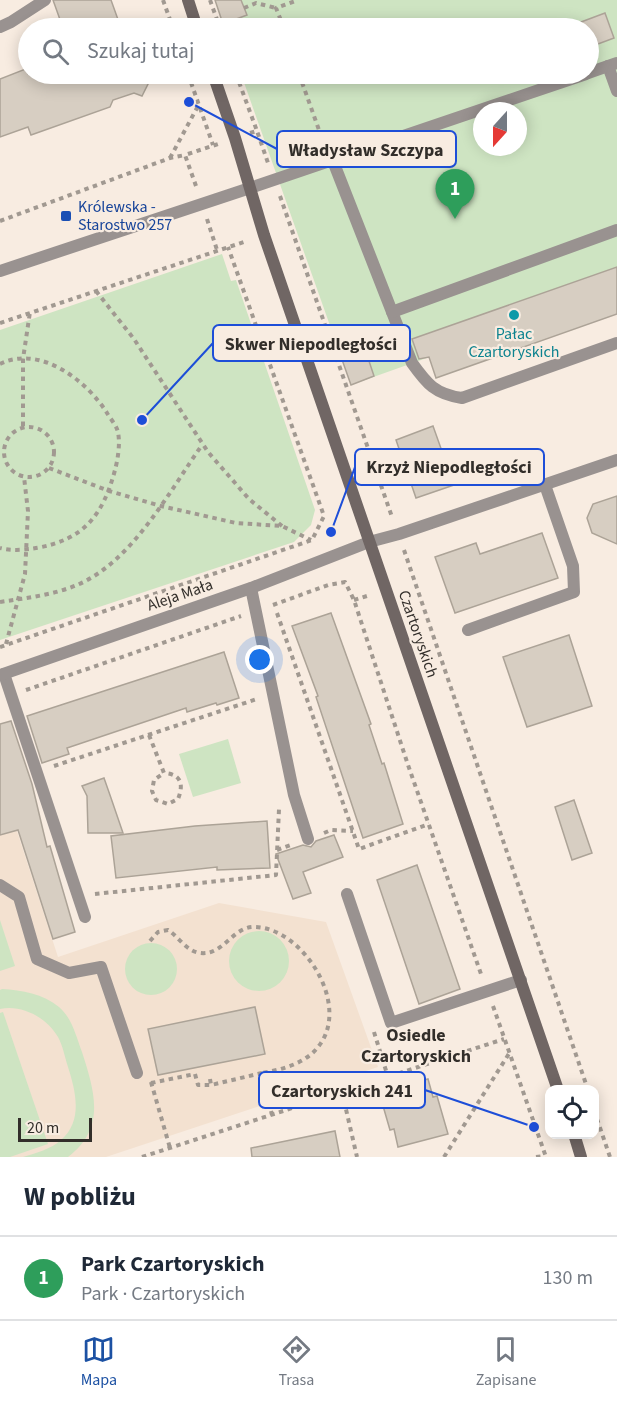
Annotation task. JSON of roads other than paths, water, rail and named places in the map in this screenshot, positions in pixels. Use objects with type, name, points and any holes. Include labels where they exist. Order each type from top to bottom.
[{"type":"main road","points":[[188,0],[194,18]]},
{"type":"main road","name":"Czartoryskich","points":[[216,84],[264,235],[557,1085]]},
{"type":"main road","points":[[576,1139],[581,1157]]},
{"type":"street","points":[[0,27],[12,22],[45,0]]},
{"type":"street","points":[[612,64],[617,91]]},
{"type":"street","points":[[0,271],[279,180],[555,84]]},
{"type":"street","points":[[332,161],[412,363],[425,382],[444,395],[462,398],[617,344]]},
{"type":"street","points":[[392,312],[617,230]]},
{"type":"street","name":"Aleja Mała","points":[[2,674],[251,588],[369,542],[399,534],[617,460]]},
{"type":"street","points":[[468,630],[574,592],[573,566],[545,484]]},
{"type":"street","points":[[251,588],[294,795],[308,839]]},
{"type":"street","points":[[2,674],[12,695],[85,917]]},
{"type":"street","points":[[0,885],[19,897],[37,959],[69,973],[101,967],[137,1073]]},
{"type":"street","points":[[347,894],[391,1023],[521,980]]},
{"type":"place","name":"Władysław Szczypa","points":[[189,102]]},
{"type":"place","name":"Królewska - Starostwo 257","points":[[66,216]]},
{"type":"place","name":"Park Czartoryskich","points":[[455,219]]},
{"type":"place","name":"Pałac Czartoryskich","points":[[514,315]]},
{"type":"place","name":"Skwer Niepodległości","points":[[142,420]]},
{"type":"place","name":"Krzyż Niepodległości","points":[[331,532]]},
{"type":"place","name":"Czartoryskich 241","points":[[534,1127]]},
{"type":"district","name":"Osiedle Czartoryskich","points":[[416,1045]]}]
